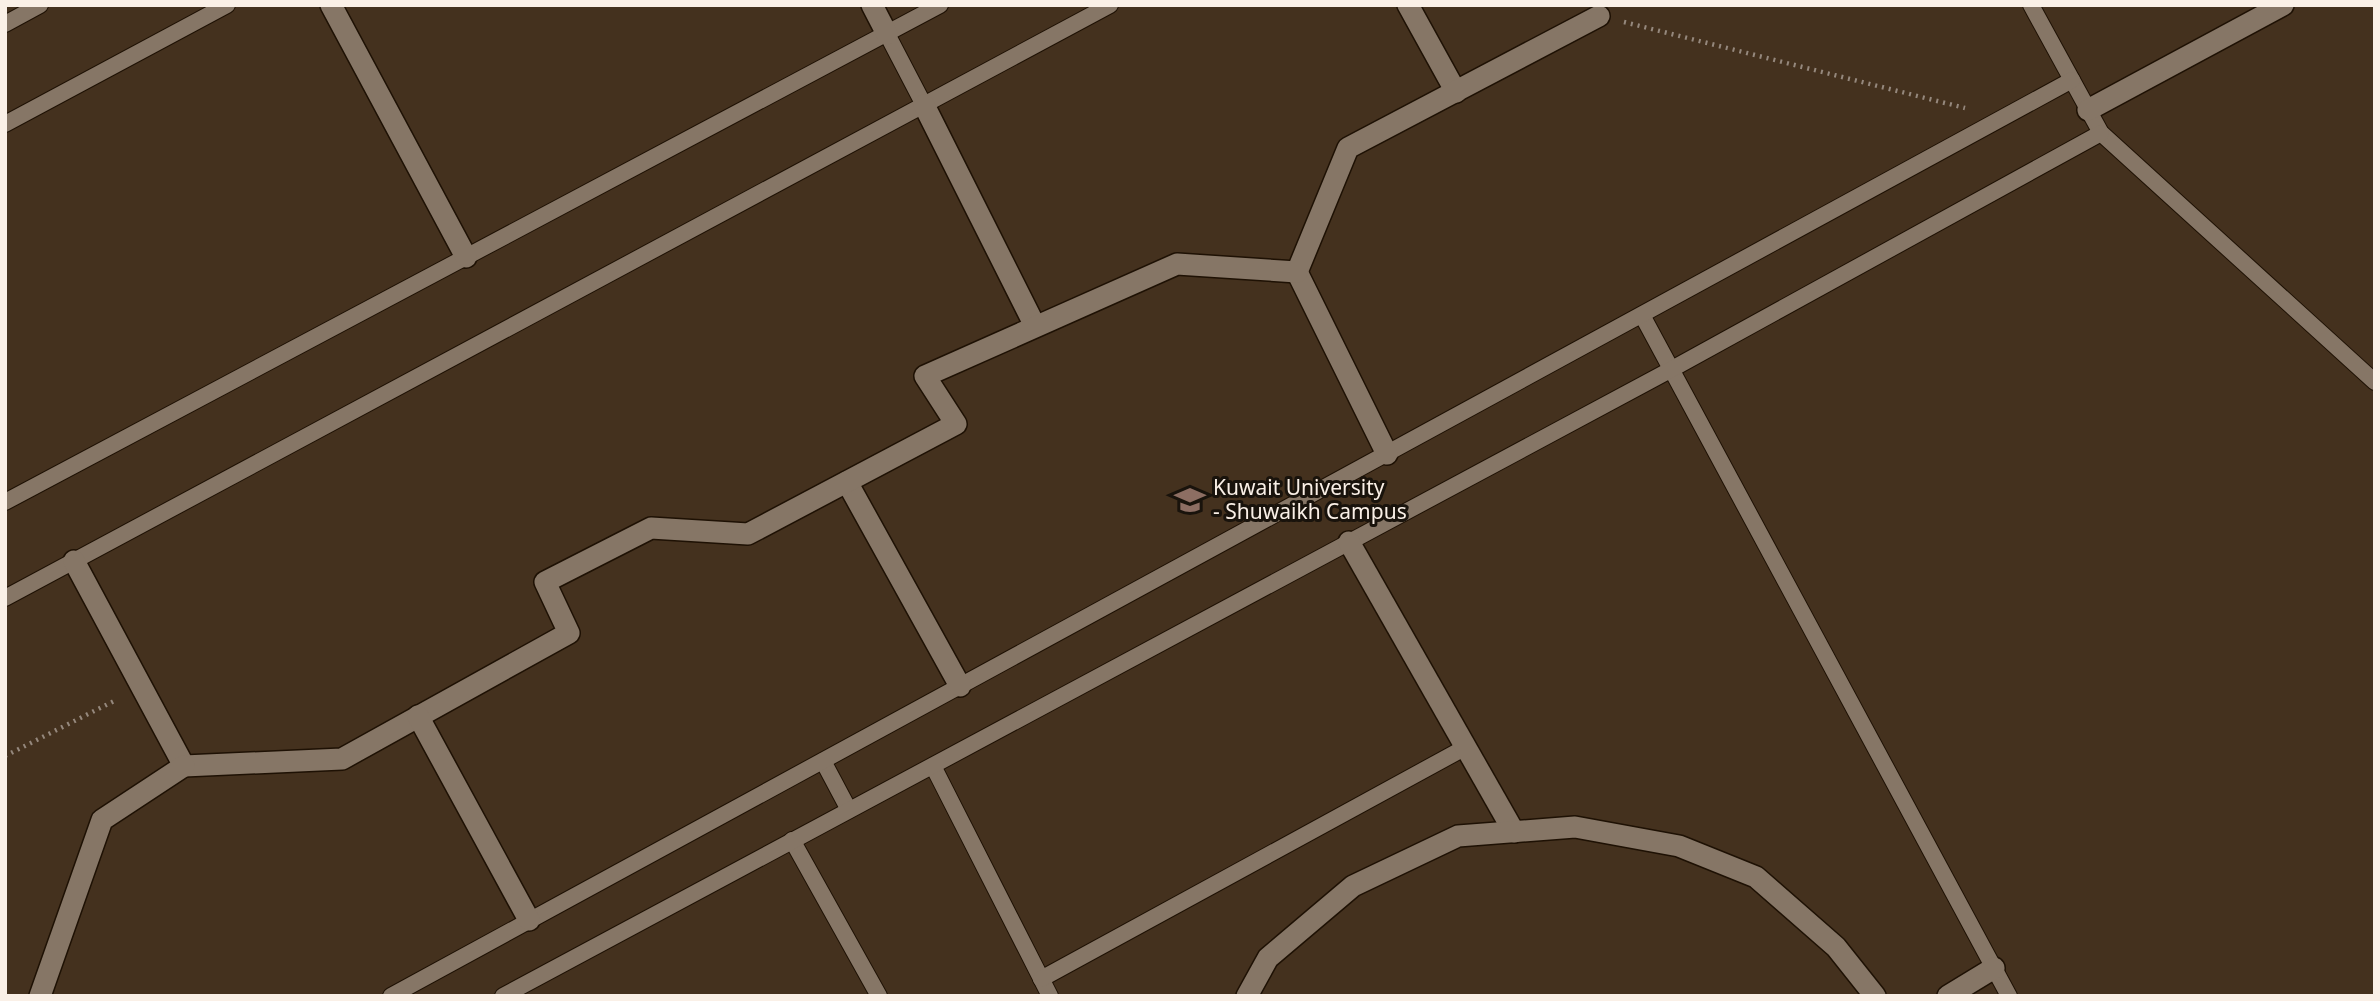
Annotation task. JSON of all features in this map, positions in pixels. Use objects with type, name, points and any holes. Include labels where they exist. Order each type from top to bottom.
[{"type":"street","points":[[331,5],[466,257]]},
{"type":"street","points":[[872,5],[887,34]]},
{"type":"street","points":[[1408,5],[1456,92]]},
{"type":"street","points":[[2088,110],[2283,5]]},
{"type":"street","points":[[1387,454],[1297,272],[1348,148],[1599,16]]},
{"type":"street","points":[[924,105],[1035,326]]},
{"type":"street","points":[[40,996],[102,820],[184,765],[342,759],[569,633],[545,582],[651,528],[748,534],[956,424],[925,376],[1177,264],[1297,272]]},
{"type":"street","points":[[847,482],[960,686]]},
{"type":"street","points":[[1349,542],[1514,832]]},
{"type":"street","points":[[74,561],[184,765]]},
{"type":"street","points":[[418,716],[529,920]]},
{"type":"street","points":[[1247,996],[1268,958],[1353,886],[1458,836],[1575,827],[1679,846],[1756,877],[1836,947],[1875,996]]},
{"type":"street","points":[[1948,996],[1994,968]]},
{"type":"lane","points":[[5,24],[40,5]]},
{"type":"lane","points":[[5,124],[227,5]]},
{"type":"lane","points":[[5,502],[940,5]]},
{"type":"lane","points":[[5,598],[1110,5]]},
{"type":"lane","points":[[2031,5],[2101,133],[2375,382]]},
{"type":"lane","points":[[887,34],[924,105]]},
{"type":"lane","points":[[391,996],[2072,80]]},
{"type":"lane","points":[[503,996],[1672,369],[2101,133]]},
{"type":"lane","points":[[1642,315],[2009,996]]},
{"type":"lane","points":[[1041,979],[1466,747]]},
{"type":"lane","points":[[823,761],[849,810]]},
{"type":"lane","points":[[933,765],[1050,996]]},
{"type":"lane","points":[[792,840],[879,996]]},
{"type":"path","points":[[1599,16],[2004,117]]},
{"type":"path","points":[[5,756],[142,687]]},
{"type":"shaded area","name":"Kuwait University - Shuwaikh Campus","points":[[5,5],[2375,5],[2375,996],[5,996]]},
{"type":"place","name":"Kuwait University - Shuwaikh Campus","points":[[1190,500]]}]
